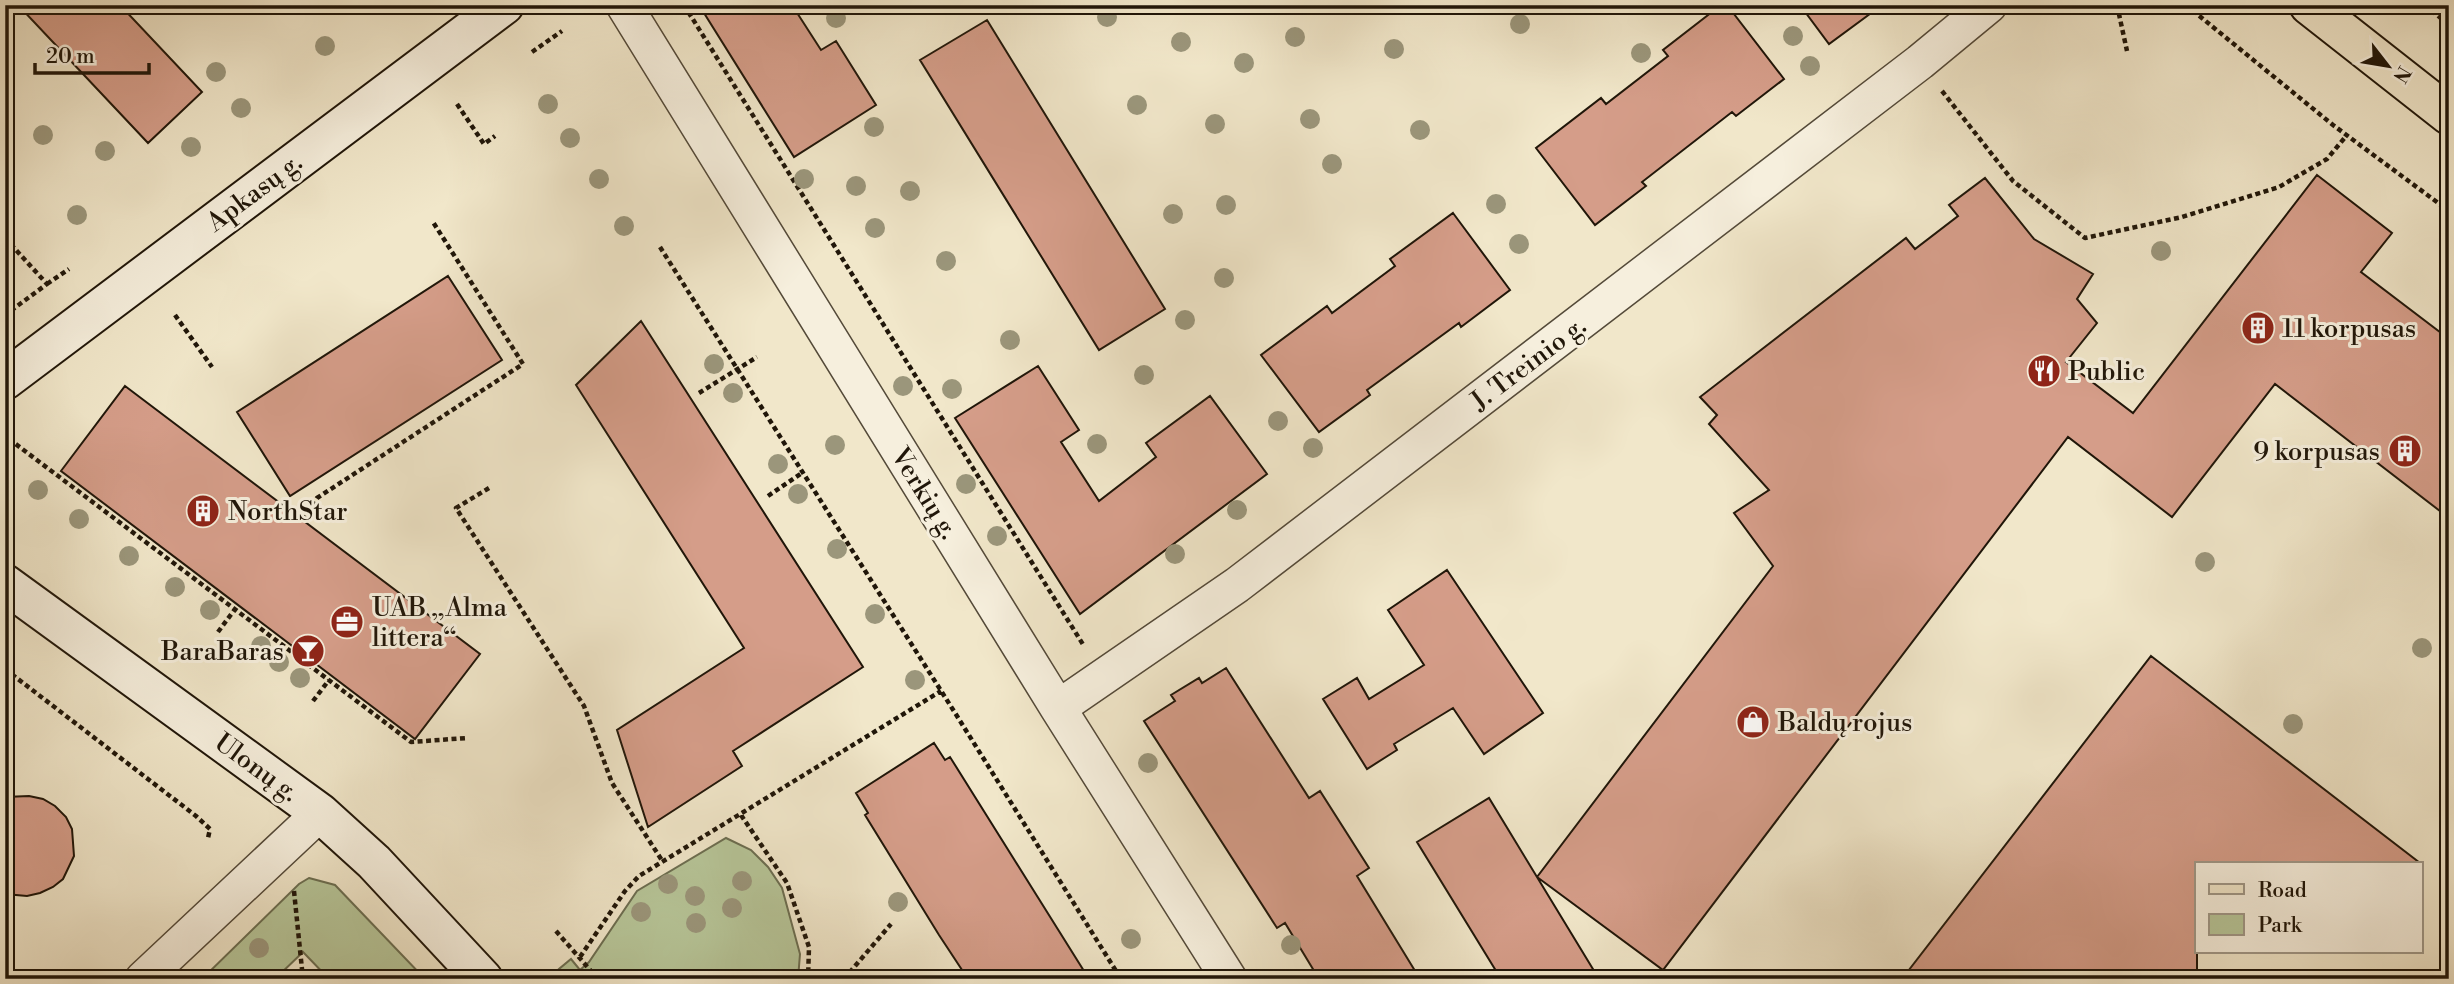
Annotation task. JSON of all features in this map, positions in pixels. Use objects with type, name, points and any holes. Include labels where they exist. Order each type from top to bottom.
[{"type":"main road","name":"Apkasų g.","points":[[5,380],[504,5]]},
{"type":"main road","points":[[2309,5],[2449,115]]},
{"type":"main road","name":"Ulonų g.","points":[[5,584],[320,813],[374,862],[483,979]]},
{"type":"street","name":"Verkių g.","points":[[624,5],[1058,708],[1229,979]]},
{"type":"street","name":"J. Treinio g.","points":[[1058,708],[1237,585],[1920,62],[1989,5]]},
{"type":"street","points":[[143,979],[320,813]]},
{"type":"path","points":[[684,5],[1103,677]]},
{"type":"path","points":[[2117,5],[2127,51]]},
{"type":"path","points":[[2186,5],[2347,135],[2449,211]]},
{"type":"path","points":[[2427,6],[2449,24]]},
{"type":"path","points":[[531,52],[562,31]]},
{"type":"path","points":[[457,104],[484,144],[495,136]]},
{"type":"path","points":[[1965,121],[2013,181],[2085,238],[2182,218],[2280,187],[2327,159],[2347,135]]},
{"type":"path","points":[[303,520],[317,498],[523,364],[433,222]]},
{"type":"path","points":[[5,237],[47,284]]},
{"type":"path","points":[[660,247],[1121,979]]},
{"type":"path","points":[[5,315],[69,269]]},
{"type":"path","points":[[174,315],[212,367]]},
{"type":"path","points":[[699,393],[757,357]]},
{"type":"path","points":[[9,439],[236,607],[411,742],[467,738]]},
{"type":"path","points":[[768,496],[802,473]]},
{"type":"path","points":[[489,488],[456,508],[584,706],[612,783],[663,862]]},
{"type":"path","points":[[218,632],[236,607]]},
{"type":"path","points":[[5,669],[203,822],[211,829],[208,838]]},
{"type":"path","points":[[313,701],[329,680]]},
{"type":"path","points":[[580,957],[625,891],[639,876],[941,691]]},
{"type":"path","points":[[741,815],[787,883],[809,947],[808,979]]},
{"type":"path","points":[[293,891],[303,979]]},
{"type":"path","points":[[844,979],[891,924]]},
{"type":"path","points":[[556,931],[598,979]]},
{"type":"green space","points":[[726,838],[751,850],[768,867],[782,888],[800,954],[798,979],[567,979],[559,969],[571,959],[580,970],[589,962],[637,891]]},
{"type":"green space","points":[[309,878],[335,885],[425,979],[329,979],[303,952],[275,979],[202,979],[299,884]]},
{"type":"building","points":[[18,5],[120,5],[202,92],[148,143]]},
{"type":"building","points":[[699,5],[792,5],[821,50],[836,41],[876,105],[794,157]]},
{"type":"building","points":[[1721,5],[1727,5],[1784,79],[1736,116],[1732,112],[1642,182],[1646,186],[1595,225],[1536,148],[1601,98],[1606,104],[1668,56],[1663,50]]},
{"type":"building","points":[[1800,5],[1882,5],[1829,44]]},
{"type":"building","points":[[987,20],[1165,309],[1099,350],[920,60]]},
{"type":"building","name":"Baldų rojus","points":[[2317,175],[2392,233],[2361,272],[2449,339],[2449,518],[2275,384],[2172,517],[2068,437],[1663,970],[1537,877],[1773,566],[1734,513],[1769,490],[1709,424],[1717,415],[1700,397],[1906,238],[1915,249],[1958,216],[1949,205],[1985,178],[2034,239],[2093,274],[2077,299],[2097,323],[2066,362],[2133,413]]},
{"type":"building","points":[[1453,213],[1510,290],[1461,327],[1459,323],[1367,390],[1370,395],[1319,432],[1261,355],[1327,306],[1332,313],[1395,266],[1390,259]]},
{"type":"building","points":[[448,276],[502,360],[290,496],[237,412]]},
{"type":"building","points":[[641,321],[863,667],[733,751],[742,766],[648,827],[617,730],[744,648],[576,385]]},
{"type":"building","points":[[1038,366],[1079,430],[1061,442],[1099,501],[1156,457],[1146,443],[1210,396],[1267,474],[1080,614],[955,418]]},
{"type":"building","name":"NorthStar","points":[[125,386],[480,654],[415,739],[61,471]]},
{"type":"building","points":[[1447,570],[1543,713],[1484,754],[1453,708],[1394,744],[1397,750],[1367,769],[1323,699],[1357,678],[1369,699],[1424,665],[1388,610]]},
{"type":"building","points":[[2151,656],[2419,862],[2195,862],[2197,979],[1902,979]]},
{"type":"building","points":[[1226,668],[1309,798],[1320,791],[1369,868],[1357,876],[1420,979],[1319,979],[1285,923],[1277,928],[1144,721],[1175,701],[1171,695],[1199,678],[1202,683]]},
{"type":"building","points":[[934,743],[945,760],[950,757],[1089,979],[968,979],[939,935],[865,815],[868,813],[856,793]]},
{"type":"building","points":[[29,796],[43,799],[66,817],[72,829],[74,856],[63,879],[53,887],[27,896],[5,894],[5,797]]},
{"type":"building","points":[[1489,798],[1599,979],[1501,979],[1417,842]]},
{"type":"place","name":"11 korpusas","points":[[2258,328]]},
{"type":"place","name":"Public","points":[[2044,371]]},
{"type":"place","name":"9 korpusas","points":[[2405,451]]},
{"type":"place","name":"NorthStar","points":[[203,511]]},
{"type":"place","name":"UAB „Alma littera“","points":[[347,622]]},
{"type":"place","name":"BaraBaras","points":[[308,651]]},
{"type":"place","name":"Baldų rojus","points":[[1753,722]]}]
